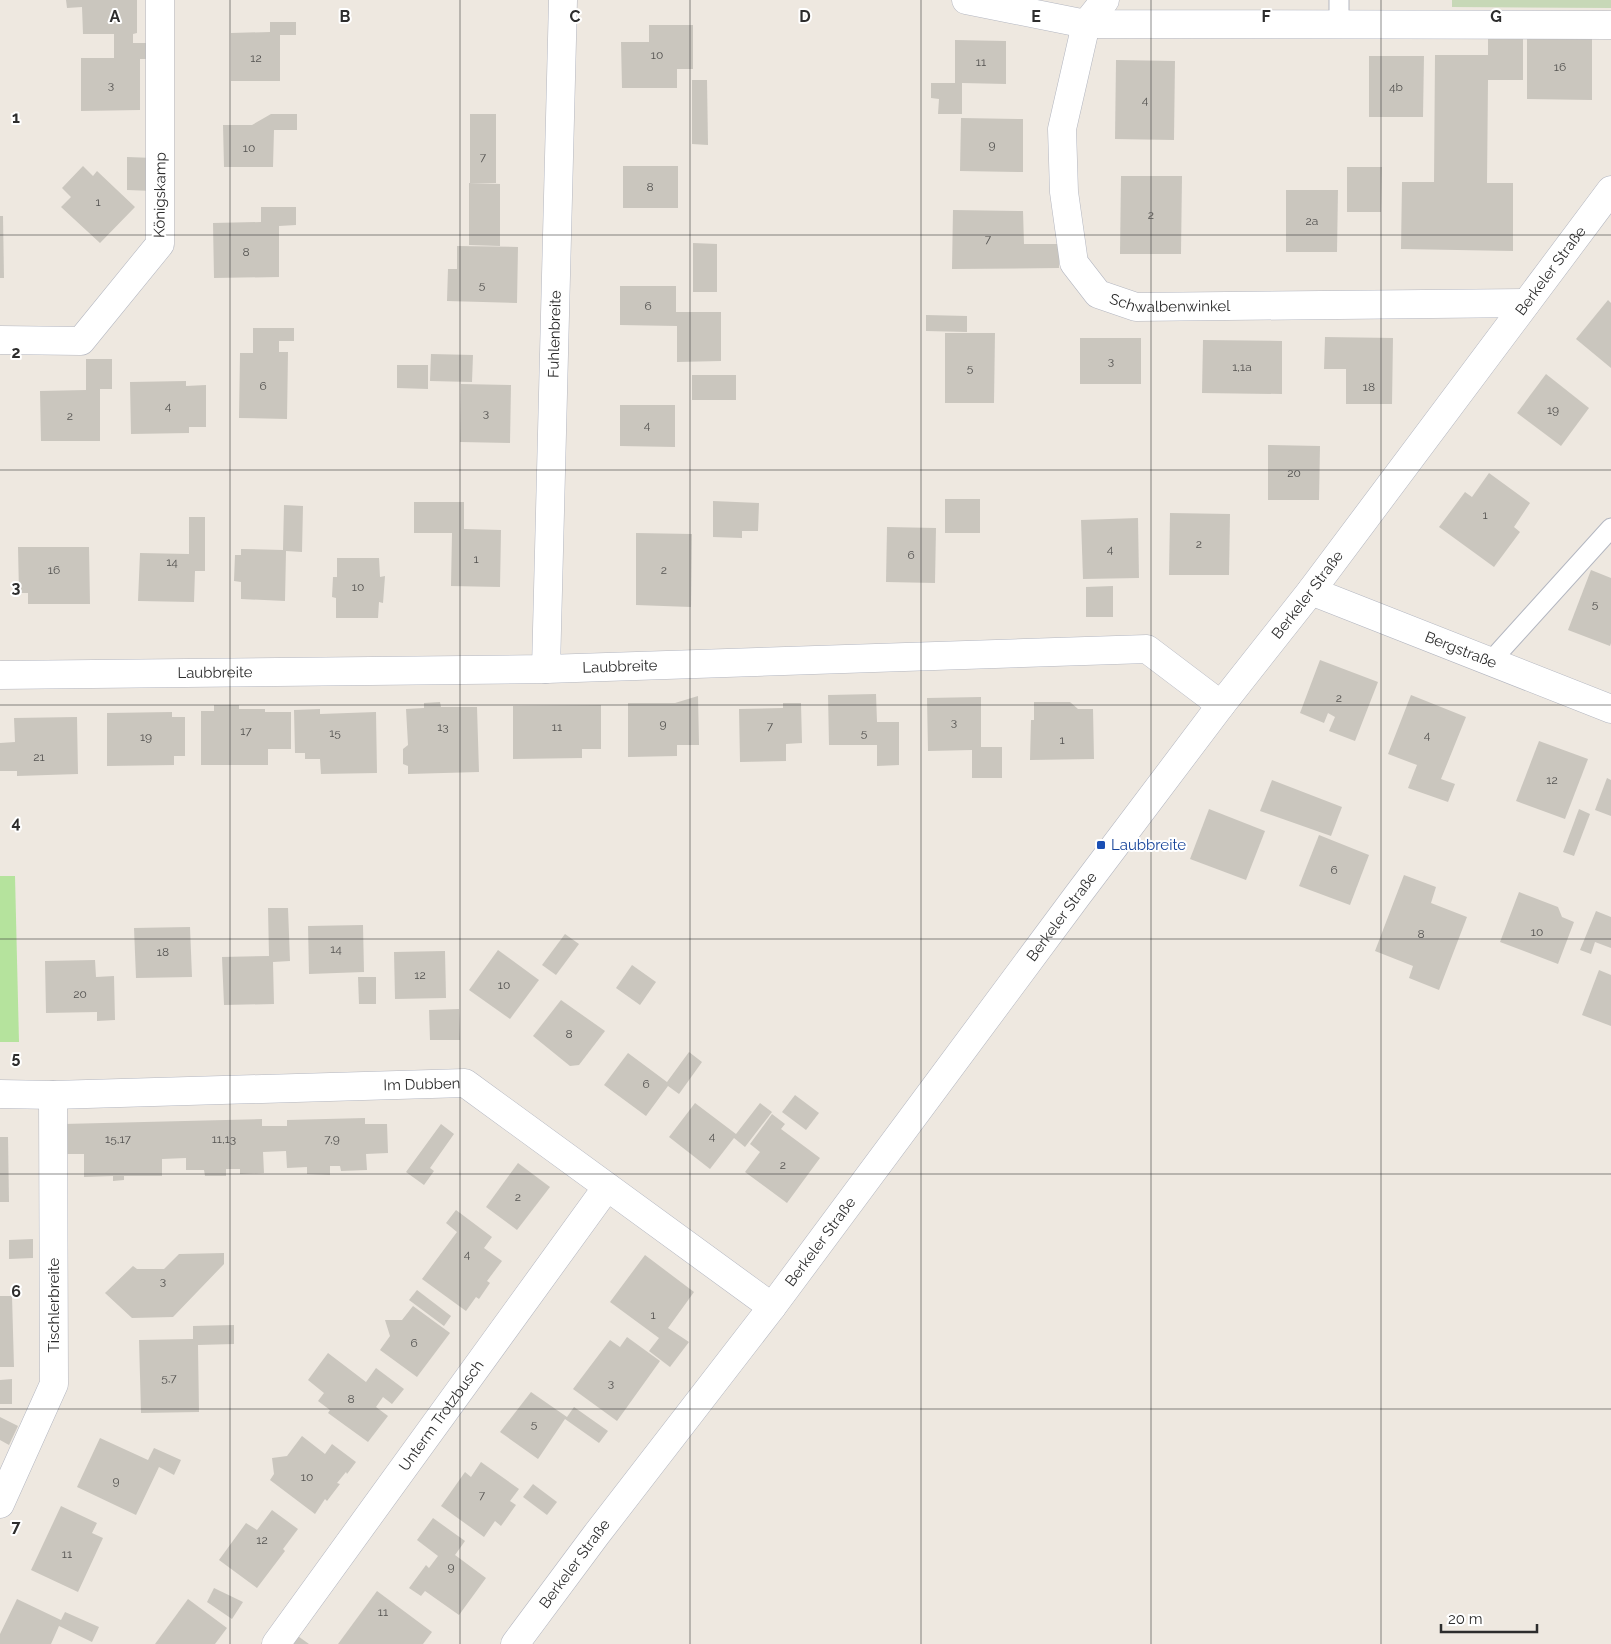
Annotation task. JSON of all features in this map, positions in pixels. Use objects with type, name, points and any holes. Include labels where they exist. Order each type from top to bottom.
[{"type":"street","name":"Königskamp","points":[[0,340],[82,341],[160,244],[160,0]]},
{"type":"street","name":"Fuhlenbreite","points":[[546,669],[563,0]]},
{"type":"street","points":[[966,0],[1086,24],[1339,13],[1611,25]]},
{"type":"street","points":[[1086,24],[1105,0]]},
{"type":"street","name":"Schwalbenwinkel","points":[[1086,24],[1062,129],[1064,192],[1074,262],[1098,294],[1136,307],[1526,302]]},
{"type":"street","name":"Berkeler Straße","points":[[515,1644],[596,1535],[772,1307],[1222,705],[1310,591],[1611,190]]},
{"type":"street","name":"Bergstraße","points":[[1310,591],[1611,709]]},
{"type":"street","name":"Laubbreite","points":[[0,675],[546,669],[1147,649],[1222,705]]},
{"type":"street","name":"Im Dubben","points":[[0,1094],[53,1095],[465,1083],[772,1307]]},
{"type":"street","name":"Tischlerbreite","points":[[0,1504],[54,1384],[53,1095]]},
{"type":"street","name":"Unterm Trotzbusch","points":[[276,1644],[607,1187]]},
{"type":"lane","points":[[1490,662],[1611,528]]},
{"type":"green space","points":[[1452,0],[1611,0],[1611,8],[1452,7]]},
{"type":"green space","points":[[0,876],[15,876],[19,1042],[0,1042]]},
{"type":"building","points":[[66,0],[137,0],[137,33],[133,34],[133,43],[147,43],[147,59],[140,59],[140,110],[81,111],[81,58],[114,58],[114,34],[83,34],[82,7],[67,8]]},
{"type":"building","points":[[270,22],[296,22],[296,35],[280,35],[280,81],[231,81],[231,33],[270,32]]},
{"type":"building","points":[[649,25],[693,25],[693,69],[677,69],[677,88],[622,88],[621,42],[649,42]]},
{"type":"building","points":[[1488,35],[1523,35],[1523,80],[1488,80],[1487,183],[1513,183],[1513,251],[1401,249],[1402,182],[1434,182],[1435,55],[1488,55]]},
{"type":"building","points":[[1527,35],[1592,35],[1592,100],[1527,99]]},
{"type":"building","points":[[955,40],[1006,41],[1006,84],[962,83],[962,114],[938,114],[939,99],[931,98],[931,83],[955,83]]},
{"type":"building","points":[[1369,56],[1424,56],[1423,117],[1369,117]]},
{"type":"building","points":[[1116,60],[1175,61],[1174,140],[1115,139]]},
{"type":"building","points":[[692,80],[707,80],[708,145],[692,144]]},
{"type":"building","points":[[271,114],[297,114],[297,130],[274,130],[273,167],[224,167],[223,125],[252,125]]},
{"type":"building","points":[[470,114],[496,114],[496,183],[470,183]]},
{"type":"building","points":[[961,118],[1023,119],[1023,172],[960,171]]},
{"type":"building","points":[[127,157],[154,158],[153,191],[127,190]]},
{"type":"building","points":[[83,166],[93,176],[97,171],[135,207],[100,243],[61,207],[71,197],[62,188]]},
{"type":"building","points":[[623,166],[678,166],[678,208],[623,208]]},
{"type":"building","points":[[1347,167],[1382,167],[1381,212],[1347,212]]},
{"type":"building","points":[[1121,176],[1182,176],[1181,254],[1120,254]]},
{"type":"building","points":[[469,183],[500,184],[500,246],[469,245]]},
{"type":"building","points":[[1286,190],[1338,190],[1337,252],[1286,252]]},
{"type":"building","points":[[261,207],[296,207],[296,225],[279,226],[279,277],[214,278],[213,223],[261,222]]},
{"type":"building","points":[[953,210],[1023,211],[1024,244],[1059,244],[1059,268],[952,269]]},
{"type":"building","points":[[0,216],[3,216],[4,278],[0,278]]},
{"type":"building","points":[[693,243],[717,244],[717,292],[693,292]]},
{"type":"building","points":[[457,246],[518,247],[517,303],[447,301],[448,269],[457,269]]},
{"type":"building","points":[[620,286],[676,286],[676,312],[721,312],[721,361],[677,362],[677,326],[620,325]]},
{"type":"building","points":[[1608,300],[1611,303],[1611,368],[1576,339]]},
{"type":"building","points":[[926,315],[967,316],[967,332],[926,331]]},
{"type":"building","points":[[253,328],[294,328],[294,341],[279,341],[279,352],[288,352],[287,419],[239,418],[240,353],[253,353]]},
{"type":"building","points":[[945,333],[995,333],[994,403],[945,403]]},
{"type":"building","points":[[1325,337],[1393,338],[1392,404],[1346,404],[1346,369],[1324,369]]},
{"type":"building","points":[[1080,338],[1141,338],[1141,384],[1080,384]]},
{"type":"building","points":[[1203,340],[1282,341],[1282,394],[1202,393]]},
{"type":"building","points":[[431,354],[473,355],[472,382],[430,381]]},
{"type":"building","points":[[86,359],[112,359],[112,389],[100,389],[100,441],[41,441],[40,391],[86,390]]},
{"type":"building","points":[[397,365],[428,365],[428,389],[397,388]]},
{"type":"building","points":[[1546,374],[1589,408],[1561,446],[1517,413]]},
{"type":"building","points":[[692,375],[736,375],[736,400],[692,400]]},
{"type":"building","points":[[186,381],[186,386],[206,385],[206,427],[189,427],[189,433],[131,434],[130,382]]},
{"type":"building","points":[[461,384],[511,385],[510,443],[460,442]]},
{"type":"building","points":[[620,405],[675,405],[675,447],[620,446]]},
{"type":"building","points":[[1268,445],[1320,446],[1319,500],[1268,500]]},
{"type":"building","points":[[1489,473],[1530,503],[1514,527],[1520,532],[1494,567],[1439,527],[1465,492],[1472,497]]},
{"type":"building","points":[[945,499],[980,499],[980,533],[945,533]]},
{"type":"building","points":[[713,501],[759,503],[758,531],[742,531],[742,538],[713,537]]},
{"type":"building","points":[[414,502],[464,502],[464,529],[501,530],[500,587],[451,586],[452,533],[414,533]]},
{"type":"building","points":[[284,505],[303,506],[302,552],[286,551],[285,601],[241,599],[241,582],[234,581],[235,555],[241,555],[241,549],[283,550]]},
{"type":"building","points":[[1170,513],[1230,514],[1229,575],[1169,575]]},
{"type":"building","points":[[189,517],[205,517],[205,571],[195,571],[194,602],[138,601],[140,553],[189,554]]},
{"type":"building","points":[[1138,518],[1139,578],[1083,579],[1081,520]]},
{"type":"building","points":[[887,527],[936,528],[935,583],[886,582]]},
{"type":"building","points":[[636,533],[692,534],[691,607],[636,605]]},
{"type":"building","points":[[18,547],[89,547],[90,604],[28,604],[28,593],[19,593]]},
{"type":"building","points":[[337,558],[379,558],[380,577],[385,576],[383,603],[379,602],[378,618],[336,618],[336,598],[332,597],[333,577],[337,577]]},
{"type":"building","points":[[1591,570],[1611,578],[1610,646],[1568,630]]},
{"type":"building","points":[[1113,586],[1113,617],[1086,617],[1086,587]]},
{"type":"building","points":[[1320,660],[1378,682],[1355,741],[1329,731],[1335,717],[1328,713],[1324,723],[1300,713]]},
{"type":"building","points":[[876,694],[877,722],[899,722],[899,765],[877,766],[877,745],[829,745],[828,695]]},
{"type":"building","points":[[1411,695],[1466,717],[1441,779],[1455,784],[1448,802],[1408,788],[1417,765],[1388,754]]},
{"type":"building","points":[[698,696],[699,745],[677,745],[677,756],[628,757],[628,703],[675,703]]},
{"type":"building","points":[[981,697],[981,747],[1002,747],[1002,778],[972,778],[972,750],[928,751],[927,698]]},
{"type":"building","points":[[440,702],[441,707],[477,707],[479,772],[408,774],[408,766],[403,764],[403,749],[408,745],[406,709],[424,708],[424,703]]},
{"type":"building","points":[[1034,702],[1070,702],[1078,709],[1093,709],[1094,759],[1030,760],[1031,720],[1034,720]]},
{"type":"building","points":[[783,703],[801,703],[802,743],[786,744],[786,761],[740,762],[739,709],[783,708]]},
{"type":"building","points":[[214,705],[239,705],[239,709],[265,709],[265,712],[291,712],[291,749],[268,749],[268,765],[201,765],[201,711],[214,711]]},
{"type":"building","points":[[601,705],[601,749],[582,749],[582,758],[513,759],[513,706]]},
{"type":"building","points":[[320,709],[320,714],[376,712],[377,773],[321,774],[320,759],[305,759],[305,753],[295,753],[294,710]]},
{"type":"building","points":[[172,712],[172,717],[185,717],[185,756],[174,756],[174,765],[107,766],[107,713]]},
{"type":"building","points":[[77,717],[78,774],[17,776],[17,771],[0,771],[0,743],[15,742],[14,718]]},
{"type":"building","points":[[1539,741],[1588,759],[1565,819],[1516,801]]},
{"type":"building","points":[[1607,778],[1611,780],[1611,816],[1595,810]]},
{"type":"building","points":[[1272,780],[1342,807],[1331,836],[1260,811]]},
{"type":"building","points":[[1209,809],[1265,831],[1246,880],[1190,859]]},
{"type":"building","points":[[1579,809],[1590,814],[1574,856],[1563,852]]},
{"type":"building","points":[[1319,835],[1369,855],[1350,905],[1299,886]]},
{"type":"building","points":[[1404,875],[1436,887],[1431,903],[1467,917],[1439,990],[1409,978],[1413,966],[1375,951]]},
{"type":"building","points":[[1519,892],[1558,907],[1562,917],[1574,922],[1558,964],[1500,942]]},
{"type":"building","points":[[268,908],[288,908],[290,961],[273,962],[274,1004],[224,1005],[222,957],[269,956]]},
{"type":"building","points":[[1596,911],[1611,917],[1611,948],[1595,942],[1591,954],[1580,950]]},
{"type":"building","points":[[363,925],[364,972],[309,974],[308,926]]},
{"type":"building","points":[[190,927],[192,977],[136,978],[134,928]]},
{"type":"building","points":[[565,934],[579,944],[556,975],[542,965]]},
{"type":"building","points":[[498,950],[539,980],[510,1019],[469,990]]},
{"type":"building","points":[[445,951],[446,998],[395,999],[394,952]]},
{"type":"building","points":[[95,960],[96,977],[114,976],[115,1020],[97,1021],[97,1012],[46,1013],[45,961]]},
{"type":"building","points":[[632,965],[656,982],[640,1005],[616,988]]},
{"type":"building","points":[[1599,970],[1611,975],[1611,1026],[1582,1015]]},
{"type":"building","points":[[358,977],[376,977],[376,1004],[359,1004]]},
{"type":"building","points":[[561,1000],[605,1031],[579,1065],[570,1066],[533,1036]]},
{"type":"building","points":[[459,1009],[460,1040],[430,1040],[429,1010]]},
{"type":"building","points":[[689,1052],[702,1062],[679,1094],[668,1086],[646,1116],[604,1085],[628,1053],[667,1082]]},
{"type":"building","points":[[795,1095],[819,1113],[806,1130],[782,1112]]},
{"type":"building","points":[[695,1103],[736,1134],[760,1103],[772,1112],[745,1147],[734,1138],[710,1169],[669,1137]]},
{"type":"building","points":[[772,1114],[785,1124],[781,1129],[820,1158],[787,1203],[745,1172],[760,1152],[750,1144]]},
{"type":"building","points":[[365,1118],[365,1124],[387,1124],[388,1153],[366,1154],[367,1170],[341,1171],[340,1166],[330,1166],[330,1175],[307,1174],[307,1167],[287,1168],[286,1151],[263,1152],[264,1173],[240,1174],[240,1169],[226,1169],[226,1176],[205,1176],[204,1170],[186,1170],[186,1158],[162,1159],[162,1176],[124,1176],[124,1180],[113,1181],[113,1176],[84,1177],[84,1154],[64,1154],[63,1124],[262,1119],[262,1126],[287,1126],[287,1120]]},
{"type":"building","points":[[441,1124],[454,1134],[430,1168],[434,1171],[424,1185],[406,1172]]},
{"type":"building","points":[[0,1137],[8,1137],[9,1202],[0,1202]]},
{"type":"building","points":[[518,1163],[550,1187],[517,1230],[486,1207]]},
{"type":"building","points":[[456,1210],[492,1237],[484,1248],[502,1261],[487,1281],[490,1283],[479,1299],[476,1297],[466,1311],[422,1279],[457,1232],[446,1223]]},
{"type":"building","points":[[33,1239],[33,1258],[9,1259],[9,1240]]},
{"type":"building","points":[[224,1253],[224,1264],[173,1317],[132,1318],[105,1293],[133,1266],[137,1269],[164,1269],[179,1254]]},
{"type":"building","points":[[645,1255],[694,1292],[668,1328],[689,1342],[670,1367],[649,1351],[659,1338],[610,1302]]},
{"type":"building","points":[[417,1290],[451,1316],[444,1326],[409,1300]]},
{"type":"building","points":[[0,1296],[12,1296],[14,1367],[0,1367]]},
{"type":"building","points":[[413,1306],[450,1333],[417,1377],[380,1350],[390,1336],[385,1320],[402,1320]]},
{"type":"building","points":[[234,1325],[234,1344],[198,1345],[199,1412],[141,1413],[139,1340],[193,1339],[193,1326]]},
{"type":"building","points":[[627,1337],[660,1361],[617,1421],[573,1389],[610,1340],[620,1347]]},
{"type":"building","points":[[328,1353],[366,1382],[376,1368],[404,1389],[392,1404],[383,1397],[376,1407],[388,1416],[368,1442],[328,1413],[330,1410],[318,1401],[324,1393],[308,1380]]},
{"type":"building","points":[[12,1379],[12,1404],[0,1404],[0,1380]]},
{"type":"building","points":[[531,1392],[567,1417],[574,1407],[608,1431],[599,1443],[565,1419],[538,1459],[500,1432]]},
{"type":"building","points":[[0,1417],[18,1426],[9,1445],[0,1440]]},
{"type":"building","points":[[302,1436],[325,1454],[332,1444],[356,1462],[337,1483],[340,1484],[327,1501],[325,1499],[315,1514],[270,1480],[274,1474],[272,1458],[287,1456]]},
{"type":"building","points":[[100,1438],[148,1460],[154,1448],[181,1460],[174,1475],[159,1467],[136,1515],[77,1487]]},
{"type":"building","points":[[481,1462],[519,1489],[510,1501],[516,1505],[501,1526],[495,1521],[484,1537],[441,1506],[465,1472],[471,1477]]},
{"type":"building","points":[[533,1484],[557,1502],[547,1515],[523,1497]]},
{"type":"building","points":[[61,1506],[97,1523],[92,1533],[103,1538],[78,1592],[31,1570]]},
{"type":"building","points":[[272,1510],[298,1529],[283,1549],[285,1551],[257,1588],[219,1560],[246,1523],[257,1530]]},
{"type":"building","points":[[433,1518],[465,1541],[455,1555],[486,1578],[459,1615],[425,1591],[421,1596],[409,1588],[426,1565],[429,1568],[438,1556],[417,1540]]},
{"type":"building","points":[[214,1588],[243,1602],[232,1619],[207,1602]]},
{"type":"building","points":[[377,1591],[432,1632],[423,1644],[338,1644]]},
{"type":"building","points":[[17,1599],[61,1620],[65,1612],[99,1627],[92,1642],[59,1626],[51,1644],[0,1644],[0,1634]]},
{"type":"building","points":[[188,1599],[227,1628],[215,1644],[155,1644]]},
{"type":"building","points":[[295,1634],[309,1644],[288,1644]]},
{"type":"place","name":"Laubbreite","points":[[1101,845]]}]
